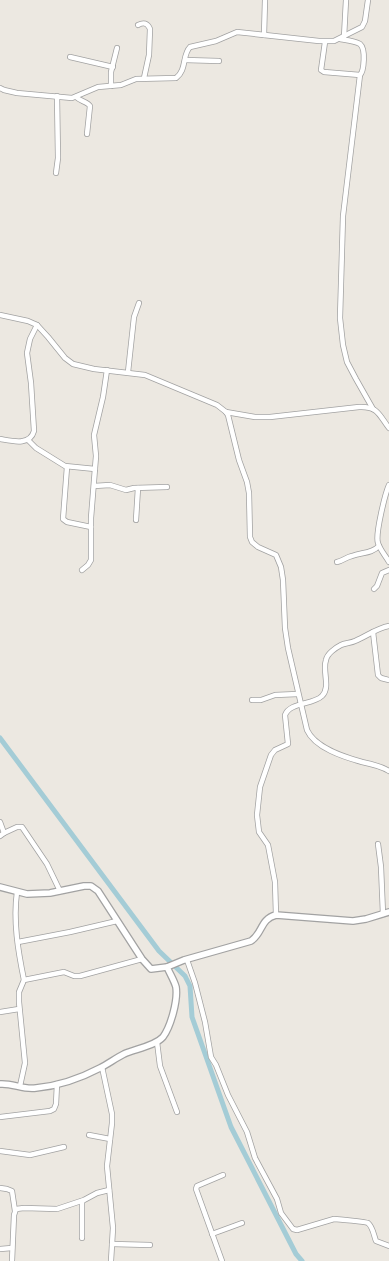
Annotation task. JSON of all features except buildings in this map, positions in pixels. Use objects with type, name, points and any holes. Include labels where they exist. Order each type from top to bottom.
[{"type":"street","points":[[264,35],[265,0]]},
{"type":"street","points":[[342,38],[346,0]]},
{"type":"street","points":[[0,88],[17,92],[76,97],[94,88],[120,85],[136,79],[176,78],[181,73],[188,49],[190,47],[216,41],[234,32],[331,42],[362,28],[364,25],[368,0]]},
{"type":"street","points":[[138,25],[141,23],[146,24],[150,29],[149,55],[144,78]]},
{"type":"street","points":[[342,38],[362,46],[364,52],[363,72],[360,75],[343,216],[340,318],[343,345],[347,362],[356,379],[374,408],[389,428]]},
{"type":"street","points":[[324,42],[322,70],[326,72],[360,75]]},
{"type":"street","points":[[111,86],[111,76],[117,48]]},
{"type":"street","points":[[70,57],[113,67]]},
{"type":"street","points":[[185,60],[219,61]]},
{"type":"street","points":[[56,173],[58,158],[57,96]]},
{"type":"street","points":[[76,97],[90,106],[87,134]]},
{"type":"street","points":[[128,372],[134,316],[139,303]]},
{"type":"street","points":[[0,315],[28,321],[37,325],[65,358],[73,364],[87,368],[128,372],[150,377],[217,405],[226,412],[263,418],[359,407],[374,408]]},
{"type":"street","points":[[0,439],[20,441],[28,440],[33,435],[31,383],[27,353],[30,339],[37,325]]},
{"type":"street","points":[[82,570],[91,560],[91,527],[95,469],[94,435],[103,397],[107,370]]},
{"type":"street","points":[[226,412],[248,488],[250,537],[255,546],[276,555],[281,567],[285,628],[288,648],[307,730],[311,738],[317,743],[361,762],[378,766],[389,771]]},
{"type":"street","points":[[28,440],[36,448],[68,467],[95,469]]},
{"type":"street","points":[[68,467],[63,519],[67,522],[91,527]]},
{"type":"street","points":[[94,486],[110,485],[126,490],[167,487]]},
{"type":"street","points":[[389,485],[377,538],[379,546],[389,562]]},
{"type":"street","points":[[136,520],[138,488]]},
{"type":"street","points":[[384,504],[389,506]]},
{"type":"street","points":[[337,562],[350,556],[373,551],[379,546]]},
{"type":"street","points":[[374,589],[378,584],[382,573],[389,570]]},
{"type":"street","points":[[276,915],[275,882],[268,845],[259,832],[257,824],[260,787],[273,752],[288,744],[285,719],[286,712],[301,704],[317,699],[325,692],[325,662],[327,657],[340,646],[389,626]]},
{"type":"street","points":[[373,632],[378,675],[381,678],[389,680]]},
{"type":"street","points":[[252,700],[261,700],[275,695],[298,694]]},
{"type":"street","points":[[0,822],[2,835],[20,826],[25,829],[47,864],[60,891]]},
{"type":"street","points":[[0,887],[17,892],[35,894],[91,886],[98,891],[142,959],[151,969],[169,966],[251,940],[257,934],[266,919],[276,915],[341,921],[366,919],[386,913],[378,844]]},
{"type":"street","points":[[17,892],[15,914],[24,980],[19,992],[19,1009],[25,1063],[20,1086]]},
{"type":"street","points":[[18,942],[63,934],[118,921]]},
{"type":"street","points":[[24,980],[64,972],[74,976],[80,976],[142,959]]},
{"type":"street","points":[[185,960],[195,984],[205,1022],[210,1055],[247,1132],[255,1158],[277,1199],[282,1214],[293,1229],[297,1230],[334,1219],[367,1222],[376,1241],[389,1246]]},
{"type":"street","points":[[0,1084],[20,1086],[26,1089],[72,1080],[102,1067],[125,1054],[157,1042],[166,1032],[175,1005],[175,985],[169,966]]},
{"type":"street","points":[[0,1012],[19,1009]]},
{"type":"street","points":[[157,1042],[158,1062],[177,1112]]},
{"type":"street","points":[[102,1067],[112,1114],[107,1166],[113,1228],[111,1261]]},
{"type":"street","points":[[0,1117],[50,1111],[54,1109],[56,1104],[57,1084]]},
{"type":"street","points":[[89,1135],[110,1138]]},
{"type":"street","points":[[0,1150],[30,1155],[64,1148]]},
{"type":"street","points":[[222,1261],[196,1187],[223,1175]]},
{"type":"street","points":[[0,1188],[12,1191],[15,1211],[12,1261]]},
{"type":"street","points":[[15,1211],[19,1208],[57,1209],[82,1201],[97,1192],[109,1190]]},
{"type":"street","points":[[82,1201],[82,1238]]},
{"type":"street","points":[[212,1234],[242,1223]]},
{"type":"street","points":[[112,1244],[150,1245]]},
{"type":"street","points":[[0,1249],[12,1248]]},
{"type":"waterway","points":[[0,738],[159,951],[185,976],[190,986],[192,1017],[231,1127],[296,1254],[302,1261]]}]
